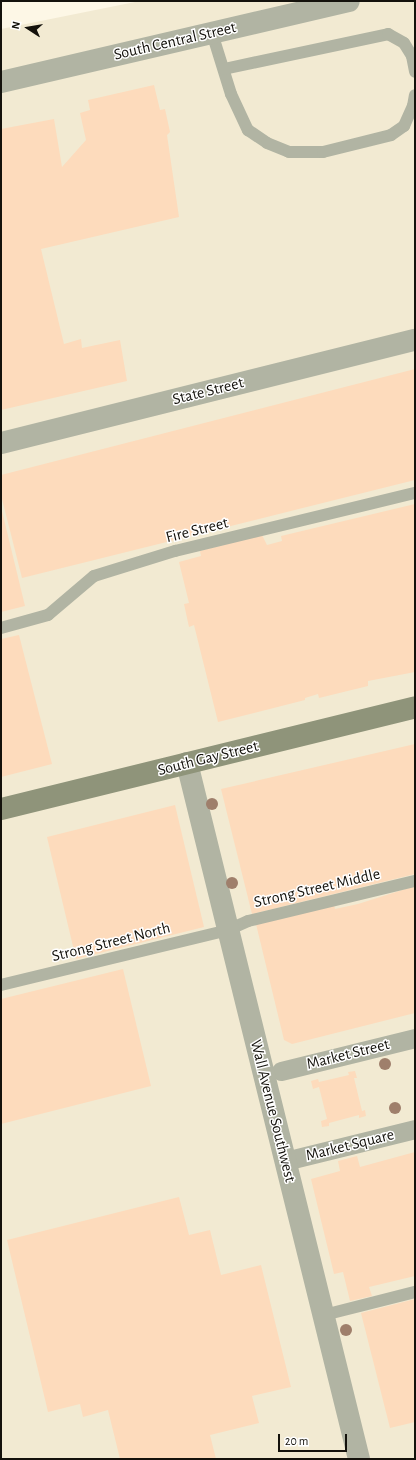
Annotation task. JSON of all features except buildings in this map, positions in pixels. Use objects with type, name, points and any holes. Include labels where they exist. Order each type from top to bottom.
[{"type":"main road","name":"South Gay Street","points":[[1,809],[415,708]]},
{"type":"street","name":"South Central Street","points":[[1,82],[350,1]]},
{"type":"street","name":"State Street","points":[[1,443],[415,340]]},
{"type":"street","name":"Wall Avenue Southwest","points":[[187,763],[359,1459]]},
{"type":"street","name":"Market Street","points":[[281,1071],[415,1038]]},
{"type":"street","name":"Market Square","points":[[285,1161],[415,1129]]},
{"type":"lane","points":[[212,33],[231,94],[248,130],[267,143],[289,152],[323,152],[390,135],[404,126],[413,106],[415,95]]},
{"type":"lane","points":[[224,69],[388,34],[404,43],[412,56],[415,72]]},
{"type":"lane","name":"Fire Street","points":[[1,628],[48,615],[94,576],[175,551],[415,493]]},
{"type":"lane","name":"Strong Street Middle","points":[[228,930],[248,921],[415,881]]},
{"type":"lane","name":"Strong Street North","points":[[1,985],[228,930]]},
{"type":"lane","points":[[324,1315],[415,1292]]},
{"type":"shaded area","points":[[140,1],[415,1],[415,1459],[1,1459],[1,29]]}]
